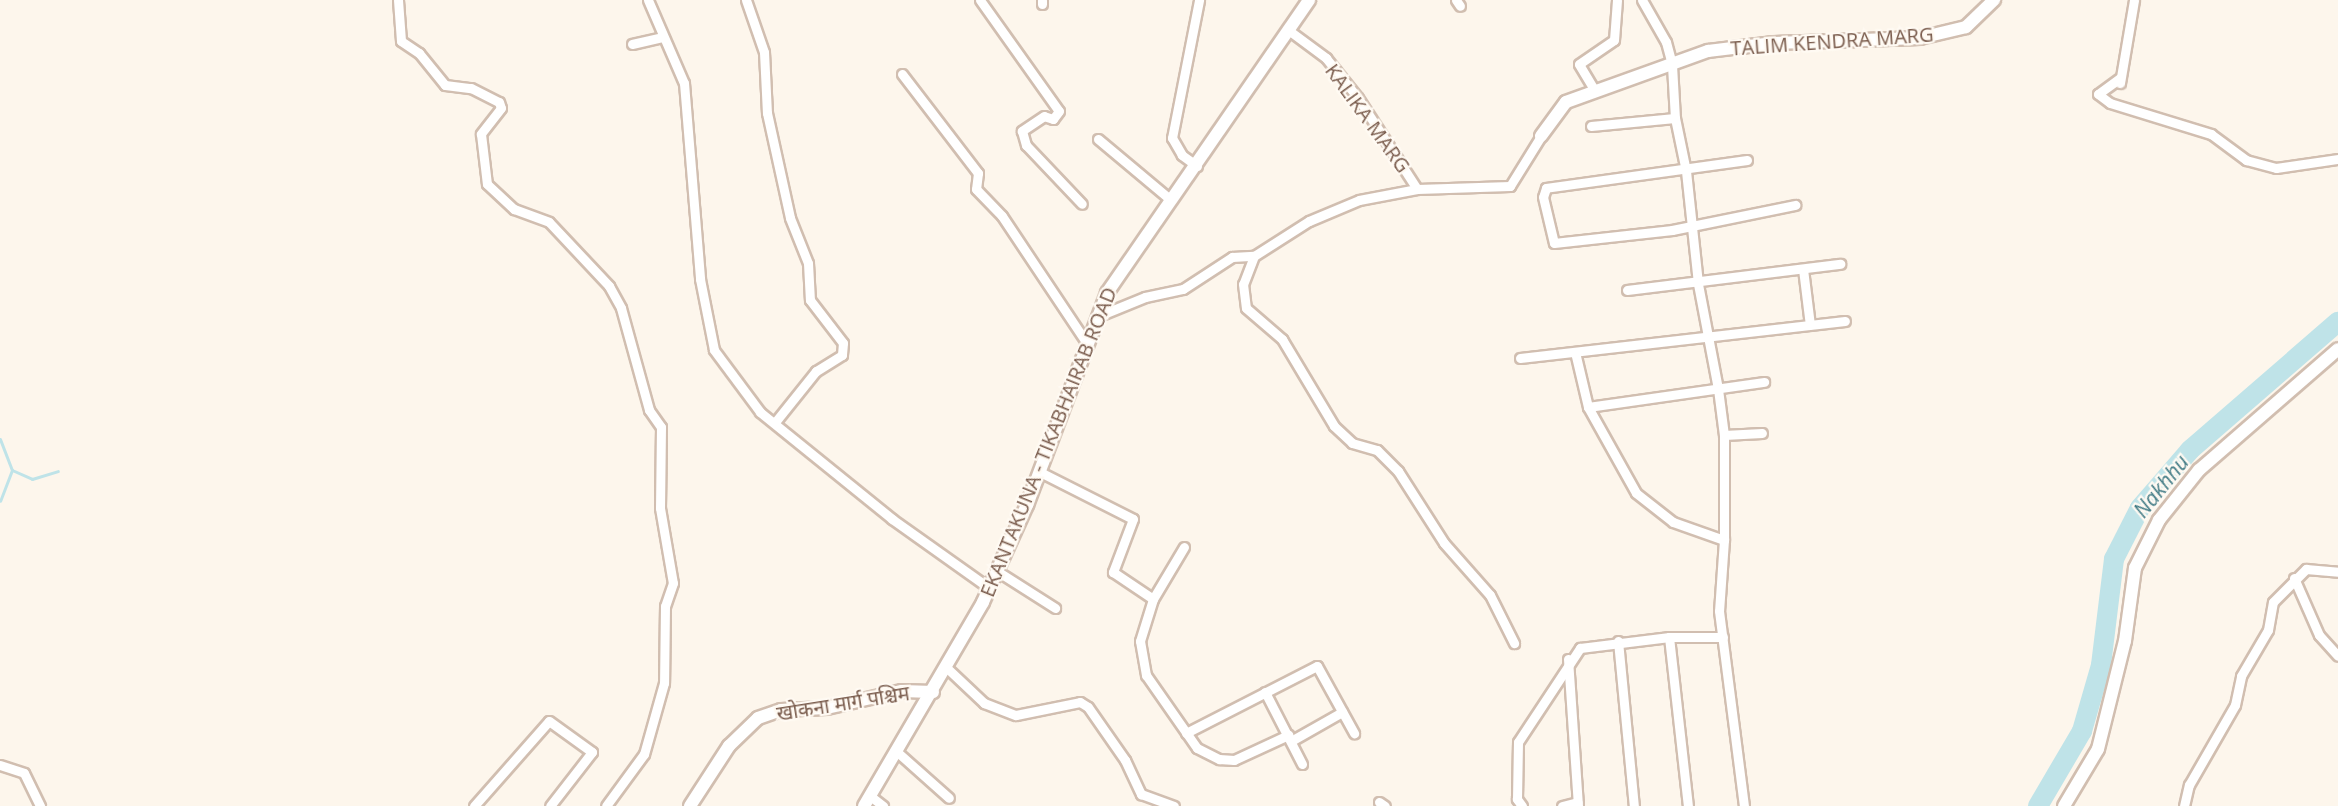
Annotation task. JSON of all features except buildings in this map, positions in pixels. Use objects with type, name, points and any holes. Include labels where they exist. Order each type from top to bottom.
[{"type":"street","points":[[398,0],[401,41],[419,53],[445,85],[471,88],[499,102],[501,108],[481,134],[487,184],[514,209],[549,222],[609,286],[624,317],[649,410],[661,427],[660,508],[673,583],[665,606],[664,683],[647,748],[606,806]]},
{"type":"street","points":[[648,0],[684,83],[700,279],[714,350],[743,391],[776,421],[892,519],[989,588]]},
{"type":"street","points":[[746,0],[764,52],[767,113],[790,218],[808,264],[810,300],[843,343],[842,355],[816,371],[776,421]]},
{"type":"street","points":[[980,0],[1059,111],[1053,119],[1044,116],[1022,131],[1026,145],[1082,204]]},
{"type":"street","points":[[1197,166],[1182,155],[1172,138],[1199,0]]},
{"type":"street","name":"EKANTAKUNA - TIKABHAIRAB ROAD","points":[[866,801],[895,750],[948,669],[989,588],[1040,472],[1096,318],[1134,248],[1197,166],[1287,29],[1309,0]]},
{"type":"street","points":[[1595,91],[1579,64],[1614,40],[1617,0]]},
{"type":"street","points":[[1642,0],[1666,42],[1672,65],[1675,118],[1686,171],[1698,284],[1718,389],[1724,435],[1724,540],[1719,611],[1744,806]]},
{"type":"street","points":[[2134,0],[2120,81],[2098,94],[2110,103],[2211,134],[2246,160],[2276,168],[2338,159]]},
{"type":"street","name":"TALIM KENDRA MARG","points":[[1541,136],[1566,102],[1725,48],[1920,38],[1966,27],[1992,2]]},
{"type":"street","name":"KALIKA MARG","points":[[1287,29],[1326,58],[1358,98],[1417,189]]},
{"type":"street","points":[[632,44],[663,37]]},
{"type":"street","points":[[902,74],[978,173],[976,189],[1002,216],[1086,342]]},
{"type":"street","points":[[1591,126],[1675,118]]},
{"type":"street","points":[[1096,318],[1125,308],[1145,297],[1183,289],[1232,257],[1254,256],[1309,222],[1359,200],[1417,189],[1510,186],[1541,136]]},
{"type":"street","points":[[1098,139],[1171,200]]},
{"type":"street","points":[[1747,160],[1686,171],[1546,188],[1543,197],[1554,243],[1691,227],[1795,205]]},
{"type":"street","points":[[1254,256],[1243,284],[1246,309],[1282,339],[1334,426],[1352,442],[1377,450],[1398,471],[1444,543],[1452,547],[1490,595],[1514,643]]},
{"type":"street","points":[[1627,290],[1698,284],[1840,264]]},
{"type":"street","points":[[1803,269],[1810,325]]},
{"type":"street","points":[[1520,358],[1845,321]]},
{"type":"street","points":[[2064,806],[2098,749],[2125,641],[2135,568],[2150,535],[2199,470],[2338,349]]},
{"type":"street","points":[[1575,352],[1588,407],[1636,493],[1673,522],[1724,540]]},
{"type":"street","points":[[1588,407],[1764,382]]},
{"type":"street","points":[[1724,435],[1762,433]]},
{"type":"street","points":[[1040,472],[1133,519],[1113,572],[1153,599]]},
{"type":"street","points":[[1184,547],[1153,599],[1140,641],[1146,675],[1197,748],[1219,759],[1234,760],[1289,738],[1342,712]]},
{"type":"street","points":[[2184,806],[2189,785],[2235,705],[2241,676],[2268,630],[2273,602],[2294,578],[2310,568],[2338,572]]},
{"type":"street","points":[[997,571],[1055,608]]},
{"type":"street","points":[[2294,578],[2319,635],[2338,656]]},
{"type":"street","points":[[1522,806],[1517,800],[1518,742],[1568,659],[1580,648],[1618,641],[1670,637],[1723,637]]},
{"type":"street","points":[[1670,637],[1688,806]]},
{"type":"street","points":[[1618,641],[1634,806]]},
{"type":"street","points":[[1562,806],[1578,804],[1568,659]]},
{"type":"street","points":[[1186,733],[1317,666],[1354,733]]},
{"type":"street","points":[[948,669],[984,703],[1017,715],[1080,702],[1088,707],[1125,760],[1141,794],[1174,806]]},
{"type":"street","name":"खोकना मार्ग पश्चिम","points":[[690,806],[729,746],[758,718],[781,710],[827,708],[902,691],[933,692]]},
{"type":"street","points":[[1265,693],[1302,764]]},
{"type":"street","points":[[474,806],[549,722],[592,752],[550,806]]},
{"type":"street","points":[[895,750],[949,798]]},
{"type":"street","points":[[0,765],[24,773],[40,806]]},
{"type":"street","points":[[866,801],[883,806]]},
{"type":"waterway","name":"Nakhhu","points":[[2038,806],[2082,731],[2101,665],[2114,559],[2140,508],[2190,450],[2338,322]]},
{"type":"waterway","points":[[0,439],[12,470],[0,501]]},
{"type":"waterway","points":[[12,470],[32,479],[58,471]]}]
